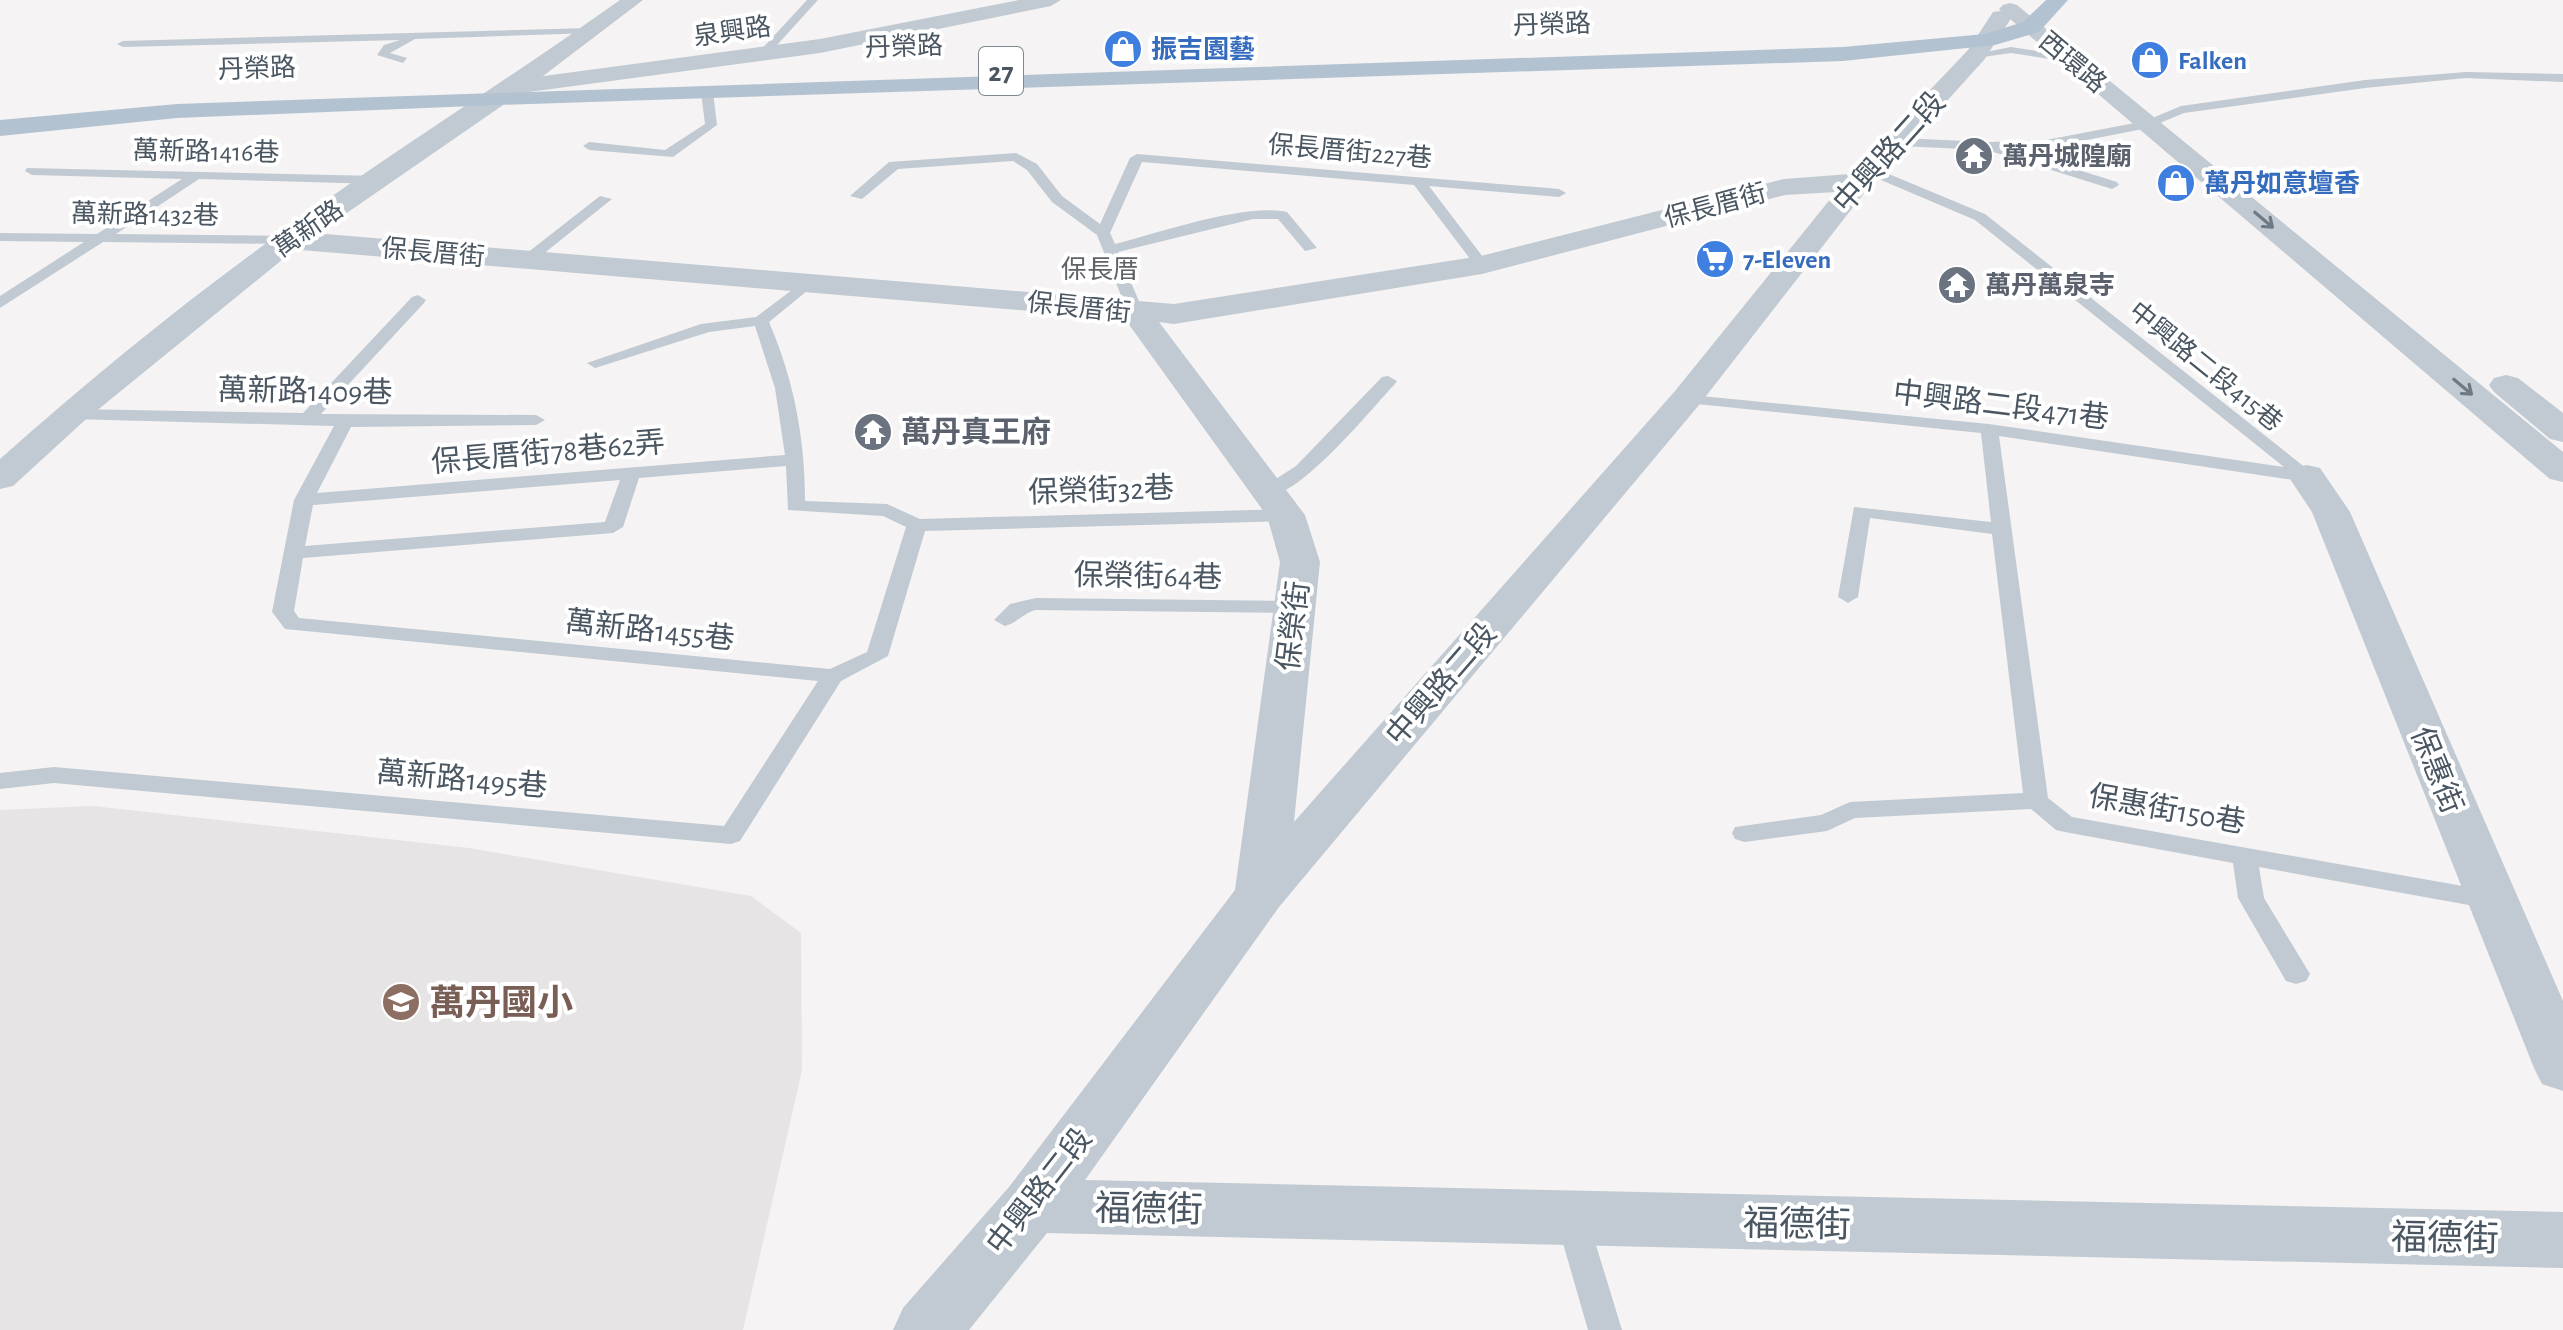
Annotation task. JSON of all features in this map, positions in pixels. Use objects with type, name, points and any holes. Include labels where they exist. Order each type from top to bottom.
[{"type":"main road","name":"丹榮路","points":[[0,117],[116,102],[1307,66],[1843,54],[2016,20]]},
{"type":"main road","name":"丹榮路","points":[[0,128],[163,112],[506,92],[707,92],[1307,66]]},
{"type":"street","name":"萬新路","points":[[0,478],[72,414],[289,240],[506,92],[633,0]]},
{"type":"street","name":"泉興路","points":[[506,92],[763,54],[1051,0]]},
{"type":"street","name":"西環路","points":[[2016,20],[2160,120],[2563,471]]},
{"type":"street","name":"西環路","points":[[2016,20],[2160,120],[2416,313]]},
{"type":"street","name":"中興路二段","points":[[927,1330],[1031,1206],[1261,894],[1687,398],[1876,165],[2016,20]]},
{"type":"street","name":"保長厝街","points":[[289,240],[1174,314],[1482,265],[1876,165]]},
{"type":"street","name":"保榮街","points":[[1136,313],[1278,504],[1300,562],[1261,894]]},
{"type":"street","points":[[2490,372],[2563,431]]},
{"type":"street","name":"保惠街","points":[[2307,476],[2331,512],[2563,1068]]},
{"type":"street","name":"福德街","points":[[1031,1206],[2563,1240]]},
{"type":"lane","points":[[763,54],[813,0]]},
{"type":"lane","points":[[2016,20],[2011,50],[2069,59]]},
{"type":"lane","points":[[335,25],[389,36]]},
{"type":"lane","points":[[123,44],[589,31]]},
{"type":"lane","points":[[403,60],[383,55],[388,47],[422,35]]},
{"type":"lane","points":[[1876,165],[1988,146],[2046,144],[2160,120],[2181,110],[2365,84],[2466,75],[2563,78]]},
{"type":"lane","points":[[589,146],[668,154],[711,125],[707,92]]},
{"type":"lane","points":[[1988,146],[2112,185]]},
{"type":"lane","points":[[857,196],[894,165],[1003,155],[1016,157],[1032,167],[1057,199],[1103,233],[1136,313]]},
{"type":"lane","name":"保長厝街227巷","points":[[1103,233],[1137,158],[1559,193]]},
{"type":"lane","name":"中興路二段415巷","points":[[1876,165],[1980,217],[2307,476]]},
{"type":"lane","name":"萬新路1416巷","points":[[32,171],[378,180]]},
{"type":"lane","points":[[0,303],[197,175]]},
{"type":"lane","points":[[1417,180],[1482,265]]},
{"type":"lane","points":[[527,260],[605,199]]},
{"type":"lane","points":[[1110,250],[1253,215],[1282,215],[1310,248]]},
{"type":"lane","name":"萬新路1432巷","points":[[0,237],[289,240]]},
{"type":"lane","points":[[595,363],[707,327],[761,321],[808,283]]},
{"type":"lane","points":[[308,418],[418,300]]},
{"type":"lane","points":[[761,321],[778,360],[797,460],[795,506],[887,510],[917,525]]},
{"type":"lane","points":[[1278,504],[1303,470],[1388,381]]},
{"type":"lane","name":"中興路二段471巷","points":[[1687,398],[1989,429],[2307,476]]},
{"type":"lane","name":"萬新路1409巷","points":[[72,414],[308,418],[345,422],[536,420]]},
{"type":"lane","points":[[345,422],[304,500],[294,553],[613,527],[632,473]]},
{"type":"lane","points":[[1744,833],[1827,823],[1850,810],[2036,801],[1989,429]]},
{"type":"lane","name":"保長厝街78巷62弄","points":[[304,500],[797,460]]},
{"type":"lane","name":"保榮街32巷","points":[[917,525],[1278,504]]},
{"type":"lane","points":[[1848,597],[1861,511],[2002,529]]},
{"type":"lane","name":"萬新路1455巷","points":[[294,553],[283,612],[293,624],[713,667],[833,676],[877,656],[917,525]]},
{"type":"lane","name":"保榮街64巷","points":[[1005,620],[1017,608],[1036,604],[1295,607]]},
{"type":"lane","name":"萬新路1495巷","points":[[0,781],[54,775],[731,835],[833,676]]},
{"type":"lane","name":"保惠街150巷","points":[[2036,801],[2065,824],[2491,900]]},
{"type":"lane","points":[[2244,855],[2251,898],[2296,974]]},
{"type":"lane","points":[[1572,1218],[1605,1330]]},
{"type":"shaded area","name":"萬丹國小","points":[[93,806],[469,848],[751,896],[801,933],[802,1070],[743,1330],[0,1330],[0,810]]},
{"type":"place","name":"振吉園藝","points":[[1123,49]]},
{"type":"place","name":"Falken","points":[[2150,60]]},
{"type":"place","name":"萬丹城隍廟","points":[[1974,156]]},
{"type":"place","name":"萬丹如意壇香","points":[[2176,183]]},
{"type":"place","name":"7-Eleven","points":[[1715,259]]},
{"type":"place","name":"萬丹萬泉寺","points":[[1957,285]]},
{"type":"place","name":"萬丹真王府","points":[[873,432]]},
{"type":"place","name":"萬丹國小","points":[[401,1002]]},
{"type":"district","name":"保長厝","points":[[1100,269]]}]
